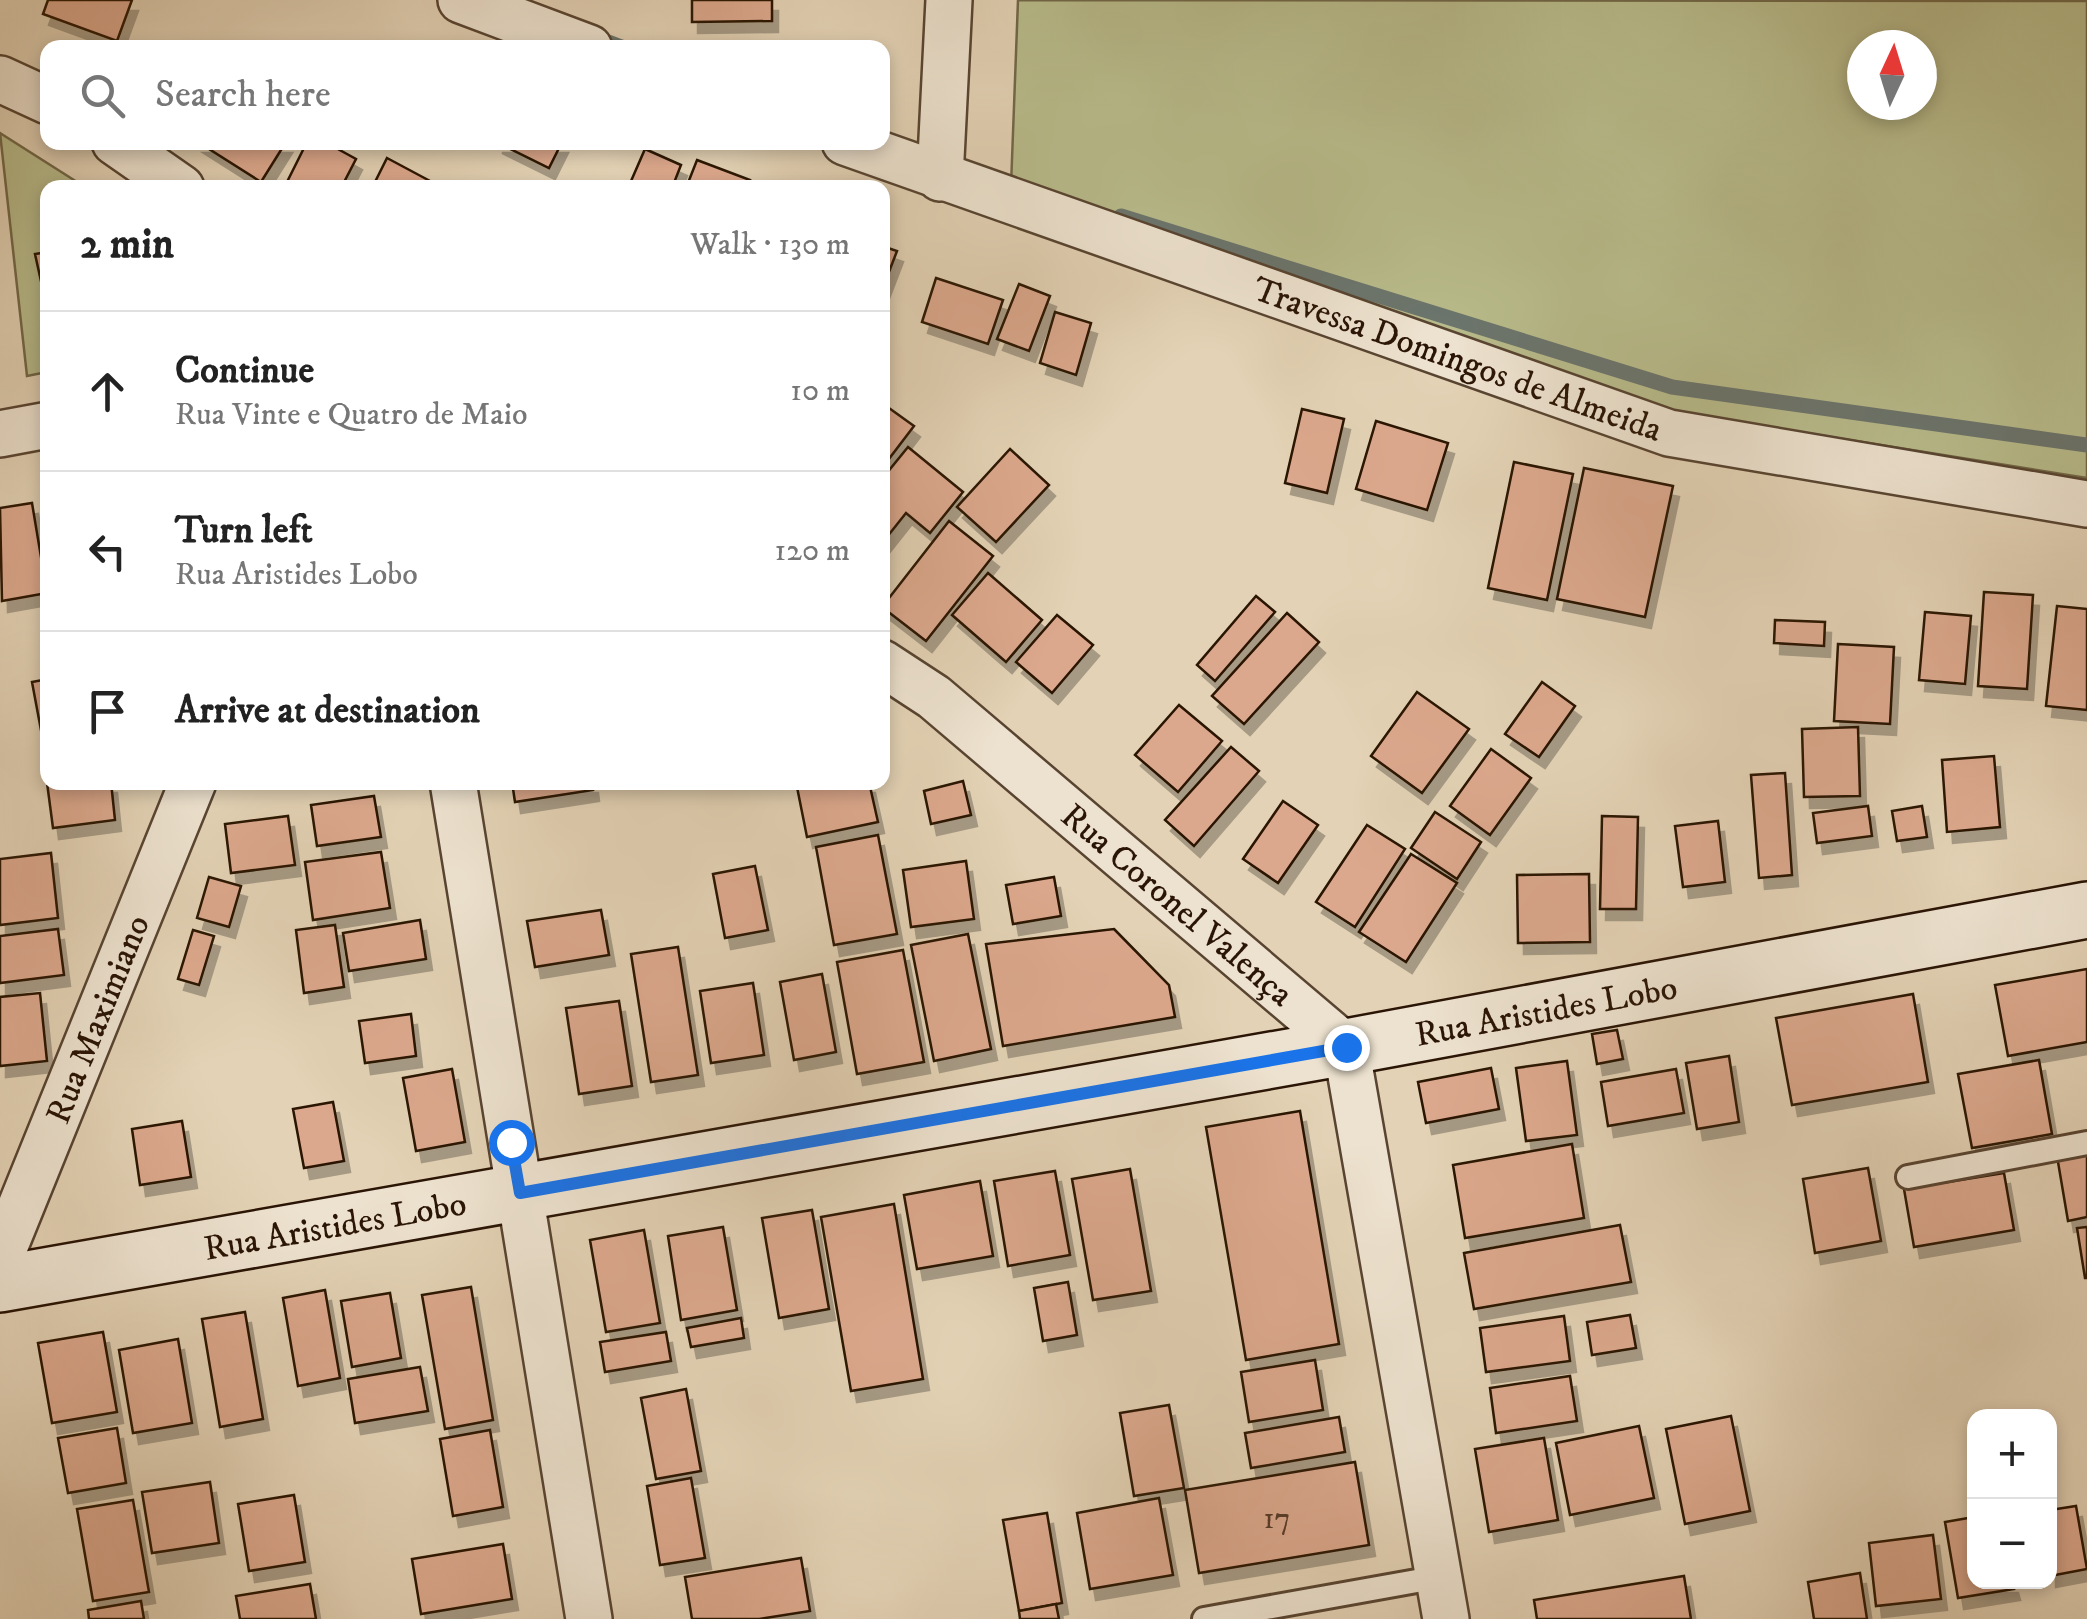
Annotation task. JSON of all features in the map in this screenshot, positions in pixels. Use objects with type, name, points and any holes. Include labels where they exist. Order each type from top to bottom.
[{"type":"street","points":[[461,0],[568,40]]},
{"type":"street","points":[[940,178],[949,0]]},
{"type":"street","points":[[0,78],[40,97]]},
{"type":"street","points":[[126,150],[169,180]]},
{"type":"street","name":"Travessa Domingos de Almeida","points":[[866,150],[1669,433],[2087,504]]},
{"type":"street","points":[[0,434],[40,426]]},
{"type":"street","name":"Rua Coronel Valença","points":[[890,667],[934,697],[1346,1047]]},
{"type":"street","name":"Rua Maximiano","points":[[0,1258],[190,790]]},
{"type":"street","points":[[455,790],[588,1619]]},
{"type":"street","name":"Rua Aristides Lobo","points":[[0,1284],[1346,1047],[2087,910]]},
{"type":"street","points":[[1346,1047],[1443,1598]]},
{"type":"lane","points":[[1908,1177],[2087,1144]]},
{"type":"lane","points":[[1204,1619],[1443,1598]]},
{"type":"green space","points":[[1018,0],[2087,1],[2087,478],[1682,413],[1011,186]]},
{"type":"green space","points":[[0,133],[74,180],[40,180],[40,373],[27,376]]},
{"type":"building","points":[[48,0],[132,0],[117,40],[43,14]]},
{"type":"building","points":[[692,0],[772,0],[772,21],[692,22]]},
{"type":"building","points":[[211,150],[281,150],[262,180]]},
{"type":"building","points":[[303,150],[340,150],[356,159],[345,180],[288,180]]},
{"type":"building","points":[[512,150],[558,150],[549,168]]},
{"type":"building","points":[[645,150],[681,165],[675,180],[631,180]]},
{"type":"building","points":[[387,158],[428,180],[376,180]]},
{"type":"building","points":[[697,160],[750,180],[689,180]]},
{"type":"building","points":[[890,249],[897,251],[890,269]]},
{"type":"building","points":[[936,278],[1003,300],[988,344],[922,322]]},
{"type":"building","points":[[1019,284],[1050,296],[1029,351],[997,339]]},
{"type":"building","points":[[1055,312],[1091,323],[1076,375],[1040,363]]},
{"type":"building","points":[[890,409],[914,426],[890,458]]},
{"type":"building","points":[[1302,409],[1344,419],[1327,493],[1285,483]]},
{"type":"building","points":[[1376,421],[1448,443],[1427,510],[1356,489]]},
{"type":"building","points":[[908,447],[963,492],[930,533],[906,513],[890,533],[890,469]]},
{"type":"building","points":[[1010,449],[1049,485],[996,542],[957,507]]},
{"type":"building","points":[[1514,462],[1573,474],[1547,600],[1488,588]]},
{"type":"building","points":[[1584,468],[1673,486],[1645,617],[1557,599]]},
{"type":"building","points":[[32,503],[40,551],[40,594],[2,601],[0,508]]},
{"type":"building","points":[[949,521],[993,556],[926,641],[890,613],[890,597]]},
{"type":"building","points":[[988,573],[1042,620],[1006,662],[952,615]]},
{"type":"building","points":[[1984,592],[2033,595],[2027,689],[1978,686]]},
{"type":"building","points":[[1256,596],[1275,612],[1215,681],[1197,665]]},
{"type":"building","points":[[2057,606],[2087,609],[2087,710],[2046,706]]},
{"type":"building","points":[[1925,612],[1971,616],[1965,684],[1919,680]]},
{"type":"building","points":[[1287,613],[1319,642],[1244,724],[1212,696]]},
{"type":"building","points":[[1057,615],[1093,645],[1052,693],[1016,662]]},
{"type":"building","points":[[1775,620],[1825,622],[1824,646],[1774,643]]},
{"type":"building","points":[[1838,644],[1894,647],[1890,724],[1834,721]]},
{"type":"building","points":[[40,680],[40,725],[32,682]]},
{"type":"building","points":[[1542,682],[1575,706],[1539,757],[1505,734]]},
{"type":"building","points":[[1417,692],[1469,729],[1422,793],[1371,756]]},
{"type":"building","points":[[1179,705],[1222,741],[1178,792],[1135,755]]},
{"type":"building","points":[[1858,727],[1860,796],[1804,797],[1802,729]]},
{"type":"building","points":[[1231,747],[1259,771],[1194,846],[1165,820]]},
{"type":"building","points":[[1491,749],[1531,778],[1490,835],[1450,806]]},
{"type":"building","points":[[1994,756],[2000,827],[1947,832],[1942,760]]},
{"type":"building","points":[[1785,773],[1792,875],[1759,878],[1751,775]]},
{"type":"building","points":[[963,781],[971,815],[931,824],[924,791]]},
{"type":"building","points":[[48,790],[112,790],[115,820],[53,828]]},
{"type":"building","points":[[513,790],[593,790],[515,802]]},
{"type":"building","points":[[798,790],[871,790],[878,822],[807,837]]},
{"type":"building","points":[[374,796],[381,837],[317,846],[311,805]]},
{"type":"building","points":[[1283,801],[1318,825],[1278,883],[1243,859]]},
{"type":"building","points":[[1868,806],[1872,836],[1817,843],[1813,813]]},
{"type":"building","points":[[1922,806],[1927,837],[1897,841],[1892,811]]},
{"type":"building","points":[[1435,812],[1481,842],[1457,879],[1411,848]]},
{"type":"building","points":[[288,816],[295,865],[231,873],[225,824]]},
{"type":"building","points":[[1602,816],[1638,817],[1636,909],[1600,909]]},
{"type":"building","points":[[1718,821],[1725,882],[1683,887],[1675,826]]},
{"type":"building","points":[[1367,825],[1405,849],[1355,927],[1316,902]]},
{"type":"building","points":[[878,835],[897,934],[834,945],[816,847]]},
{"type":"building","points":[[381,852],[390,908],[313,920],[305,862]]},
{"type":"building","points":[[51,853],[58,918],[0,925],[0,859]]},
{"type":"building","points":[[1411,854],[1457,883],[1406,962],[1359,932]]},
{"type":"building","points":[[966,861],[974,919],[911,927],[903,870]]},
{"type":"building","points":[[755,866],[768,930],[725,938],[713,874]]},
{"type":"building","points":[[1589,874],[1590,942],[1518,943],[1517,875]]},
{"type":"building","points":[[209,877],[241,886],[229,927],[197,918]]},
{"type":"building","points":[[1054,877],[1061,916],[1013,924],[1006,885]]},
{"type":"building","points":[[601,910],[609,955],[535,967],[527,921]]},
{"type":"building","points":[[420,920],[426,959],[349,971],[343,933]]},
{"type":"building","points":[[335,925],[344,987],[304,993],[296,930]]},
{"type":"building","points":[[58,929],[64,975],[0,983],[0,936]]},
{"type":"building","points":[[1114,929],[1169,985],[1175,1017],[1003,1046],[986,944]]},
{"type":"building","points":[[193,930],[214,936],[199,985],[178,979]]},
{"type":"building","points":[[968,934],[991,1049],[934,1061],[911,945]]},
{"type":"building","points":[[678,947],[698,1075],[651,1082],[631,954]]},
{"type":"building","points":[[903,950],[924,1062],[857,1074],[837,962]]},
{"type":"building","points":[[2087,969],[2087,1042],[2008,1056],[1995,985]]},
{"type":"building","points":[[822,974],[836,1052],[794,1060],[780,982]]},
{"type":"building","points":[[753,983],[764,1055],[711,1063],[700,991]]},
{"type":"building","points":[[40,993],[47,1061],[0,1066],[0,997]]},
{"type":"building","points":[[1913,994],[1928,1082],[1792,1105],[1776,1018]]},
{"type":"building","points":[[619,1001],[632,1086],[579,1094],[566,1008]]},
{"type":"building","points":[[411,1014],[416,1056],[365,1063],[359,1021]]},
{"type":"building","points":[[1617,1030],[1623,1059],[1597,1064],[1592,1034]]},
{"type":"building","points":[[1729,1056],[1739,1122],[1697,1129],[1686,1063]]},
{"type":"building","points":[[2039,1060],[2052,1134],[1972,1148],[1958,1074]]},
{"type":"building","points":[[1567,1061],[1577,1135],[1526,1141],[1516,1068]]},
{"type":"building","points":[[1491,1068],[1499,1109],[1426,1123],[1418,1082]]},
{"type":"building","points":[[452,1069],[465,1142],[416,1151],[403,1078]]},
{"type":"building","points":[[1676,1069],[1684,1113],[1608,1126],[1601,1082]]},
{"type":"building","points":[[333,1102],[344,1161],[304,1168],[293,1109]]},
{"type":"building","points":[[1300,1111],[1339,1344],[1246,1360],[1206,1127]]},
{"type":"building","points":[[182,1121],[191,1177],[140,1185],[132,1129]]},
{"type":"building","points":[[1572,1144],[1584,1218],[1465,1238],[1453,1165]]},
{"type":"building","points":[[2087,1151],[2087,1217],[2068,1221],[2057,1156]]},
{"type":"building","points":[[1868,1168],[1881,1241],[1815,1253],[1803,1179]]},
{"type":"building","points":[[1130,1169],[1151,1291],[1093,1300],[1072,1179]]},
{"type":"building","points":[[1055,1171],[1070,1255],[1008,1266],[994,1181]]},
{"type":"building","points":[[2004,1173],[2014,1230],[1914,1247],[1904,1189]]},
{"type":"building","points":[[980,1181],[993,1256],[917,1269],[904,1195]]},
{"type":"building","points":[[894,1204],[923,1379],[851,1391],[821,1217]]},
{"type":"building","points":[[812,1210],[829,1309],[779,1318],[762,1218]]},
{"type":"building","points":[[1620,1225],[1631,1282],[1474,1309],[1464,1253]]},
{"type":"building","points":[[723,1227],[737,1310],[681,1320],[668,1236]]},
{"type":"building","points":[[2087,1227],[2087,1278],[2085,1278],[2077,1228]]},
{"type":"building","points":[[644,1230],[660,1323],[606,1332],[590,1240]]},
{"type":"building","points":[[1068,1282],[1077,1335],[1043,1341],[1034,1288]]},
{"type":"building","points":[[471,1287],[493,1420],[445,1429],[422,1295]]},
{"type":"building","points":[[325,1290],[340,1378],[298,1386],[283,1298]]},
{"type":"building","points":[[390,1293],[401,1358],[352,1367],[341,1301]]},
{"type":"building","points":[[245,1312],[263,1419],[220,1427],[202,1319]]},
{"type":"building","points":[[1630,1315],[1636,1348],[1592,1355],[1587,1322]]},
{"type":"building","points":[[1564,1316],[1570,1361],[1486,1372],[1480,1328]]},
{"type":"building","points":[[741,1318],[744,1338],[691,1347],[687,1328]]},
{"type":"building","points":[[103,1332],[117,1412],[52,1423],[38,1343]]},
{"type":"building","points":[[666,1332],[671,1361],[605,1372],[600,1342]]},
{"type":"building","points":[[178,1339],[192,1423],[133,1433],[119,1350]]},
{"type":"building","points":[[1315,1360],[1323,1410],[1249,1422],[1241,1372]]},
{"type":"building","points":[[420,1367],[428,1411],[355,1423],[348,1379]]},
{"type":"building","points":[[1570,1376],[1577,1421],[1496,1433],[1490,1388]]},
{"type":"building","points":[[686,1389],[701,1471],[656,1479],[641,1398]]},
{"type":"building","points":[[1169,1405],[1184,1488],[1134,1496],[1120,1413]]},
{"type":"building","points":[[1731,1416],[1750,1511],[1685,1524],[1666,1429]]},
{"type":"building","points":[[1339,1417],[1345,1452],[1251,1468],[1245,1433]]},
{"type":"building","points":[[1639,1426],[1654,1498],[1570,1515],[1556,1443]]},
{"type":"building","points":[[117,1428],[126,1483],[68,1493],[58,1438]]},
{"type":"building","points":[[490,1430],[503,1507],[453,1516],[440,1439]]},
{"type":"building","points":[[1544,1438],[1558,1520],[1489,1532],[1475,1449]]},
{"type":"building","points":[[1355,1462],[1369,1545],[1199,1573],[1185,1490]]},
{"type":"building","points":[[691,1478],[705,1558],[660,1565],[647,1486]]},
{"type":"building","points":[[210,1482],[219,1543],[152,1553],[142,1492]]},
{"type":"building","points":[[294,1495],[305,1562],[249,1571],[238,1504]]},
{"type":"building","points":[[1159,1498],[1173,1575],[1090,1589],[1077,1513]]},
{"type":"building","points":[[133,1500],[149,1592],[93,1601],[77,1509]]},
{"type":"building","points":[[2076,1506],[2087,1569],[2057,1575],[2057,1509]]},
{"type":"building","points":[[1047,1513],[1062,1603],[1019,1611],[1003,1520]]},
{"type":"building","points":[[1967,1518],[1967,1589],[2014,1589],[1958,1598],[1945,1522]]},
{"type":"building","points":[[1933,1535],[1941,1599],[1876,1606],[1869,1543]]},
{"type":"building","points":[[503,1544],[512,1599],[421,1614],[412,1559]]},
{"type":"building","points":[[801,1558],[810,1611],[759,1619],[692,1619],[685,1577]]},
{"type":"building","points":[[1860,1573],[1867,1619],[1814,1619],[1808,1582]]},
{"type":"building","points":[[1684,1576],[1691,1619],[1537,1619],[1534,1600]]},
{"type":"building","points":[[310,1584],[316,1619],[240,1619],[236,1596]]},
{"type":"building","points":[[141,1601],[144,1619],[89,1619],[88,1610]]},
{"type":"building","points":[[1056,1604],[1059,1619],[1020,1619],[1019,1611]]},
{"type":"waterway","points":[[595,37],[603,40]]},
{"type":"waterway","points":[[1121,216],[1672,387],[2087,445]]},
{"type":"route","points":[[511,1142],[520,1193],[1346,1047]]}]
